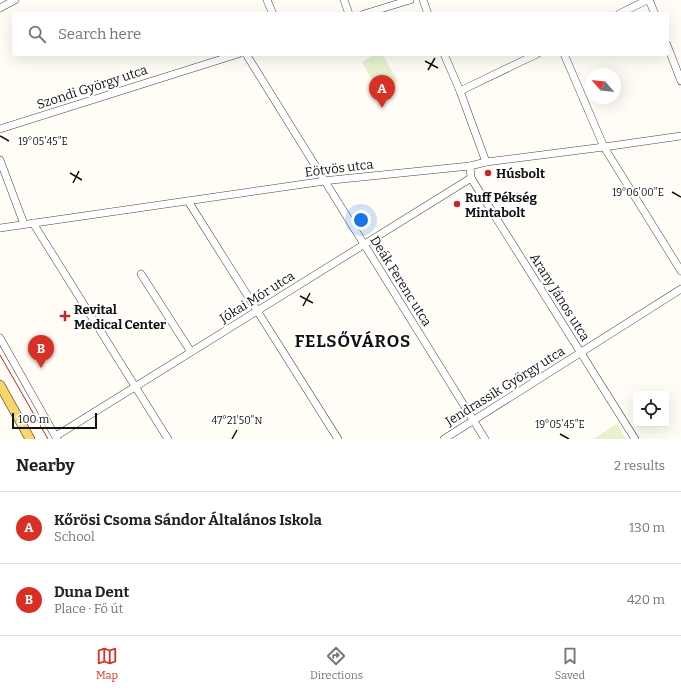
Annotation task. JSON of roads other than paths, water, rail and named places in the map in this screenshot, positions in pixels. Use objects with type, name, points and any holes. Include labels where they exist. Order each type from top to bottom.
[{"type":"main road","points":[[0,385],[28,437]]},
{"type":"street","points":[[0,8],[15,0]]},
{"type":"street","points":[[267,0],[272,12]]},
{"type":"street","points":[[344,0],[348,12]]},
{"type":"street","points":[[371,12],[410,0]]},
{"type":"street","points":[[423,0],[427,12]]},
{"type":"street","points":[[623,12],[648,0],[654,12]]},
{"type":"street","points":[[669,50],[681,81]]},
{"type":"street","name":"Szondi György utca","points":[[0,129],[232,56]]},
{"type":"street","name":"Deák Ferenc utca","points":[[247,56],[324,182],[485,439]]},
{"type":"street","points":[[445,56],[460,91],[486,162]]},
{"type":"street","points":[[460,91],[533,56]]},
{"type":"street","points":[[565,56],[604,147],[681,271]]},
{"type":"street","name":"Eötvös utca","points":[[0,228],[324,182],[470,166],[486,162],[681,136]]},
{"type":"street","points":[[0,160],[24,224]]},
{"type":"street","name":"Arany János utca","points":[[470,166],[471,178],[635,439]]},
{"type":"street","name":"Jókai Mór utca","points":[[57,438],[135,387],[471,178]]},
{"type":"street","points":[[188,201],[338,439]]},
{"type":"street","points":[[33,223],[168,439]]},
{"type":"street","points":[[141,274],[191,352]]},
{"type":"street","name":"Jendrassik György utca","points":[[444,439],[681,289]]},
{"type":"street","points":[[0,338],[57,438]]},
{"type":"tram line","points":[[0,355],[48,439]]},
{"type":"place","name":"Kőrösi Csoma Sándor Általános Iskola","points":[[382,108]]},
{"type":"place","name":"Húsbolt","points":[[488,173]]},
{"type":"place","name":"Ruff Pékség Mintabolt","points":[[457,204]]},
{"type":"place","name":"Revital Medical Center","points":[[65,316]]},
{"type":"place","name":"Duna Dent","points":[[41,368]]},
{"type":"district","name":"FELSŐVÁROS","points":[[353,341]]}]
